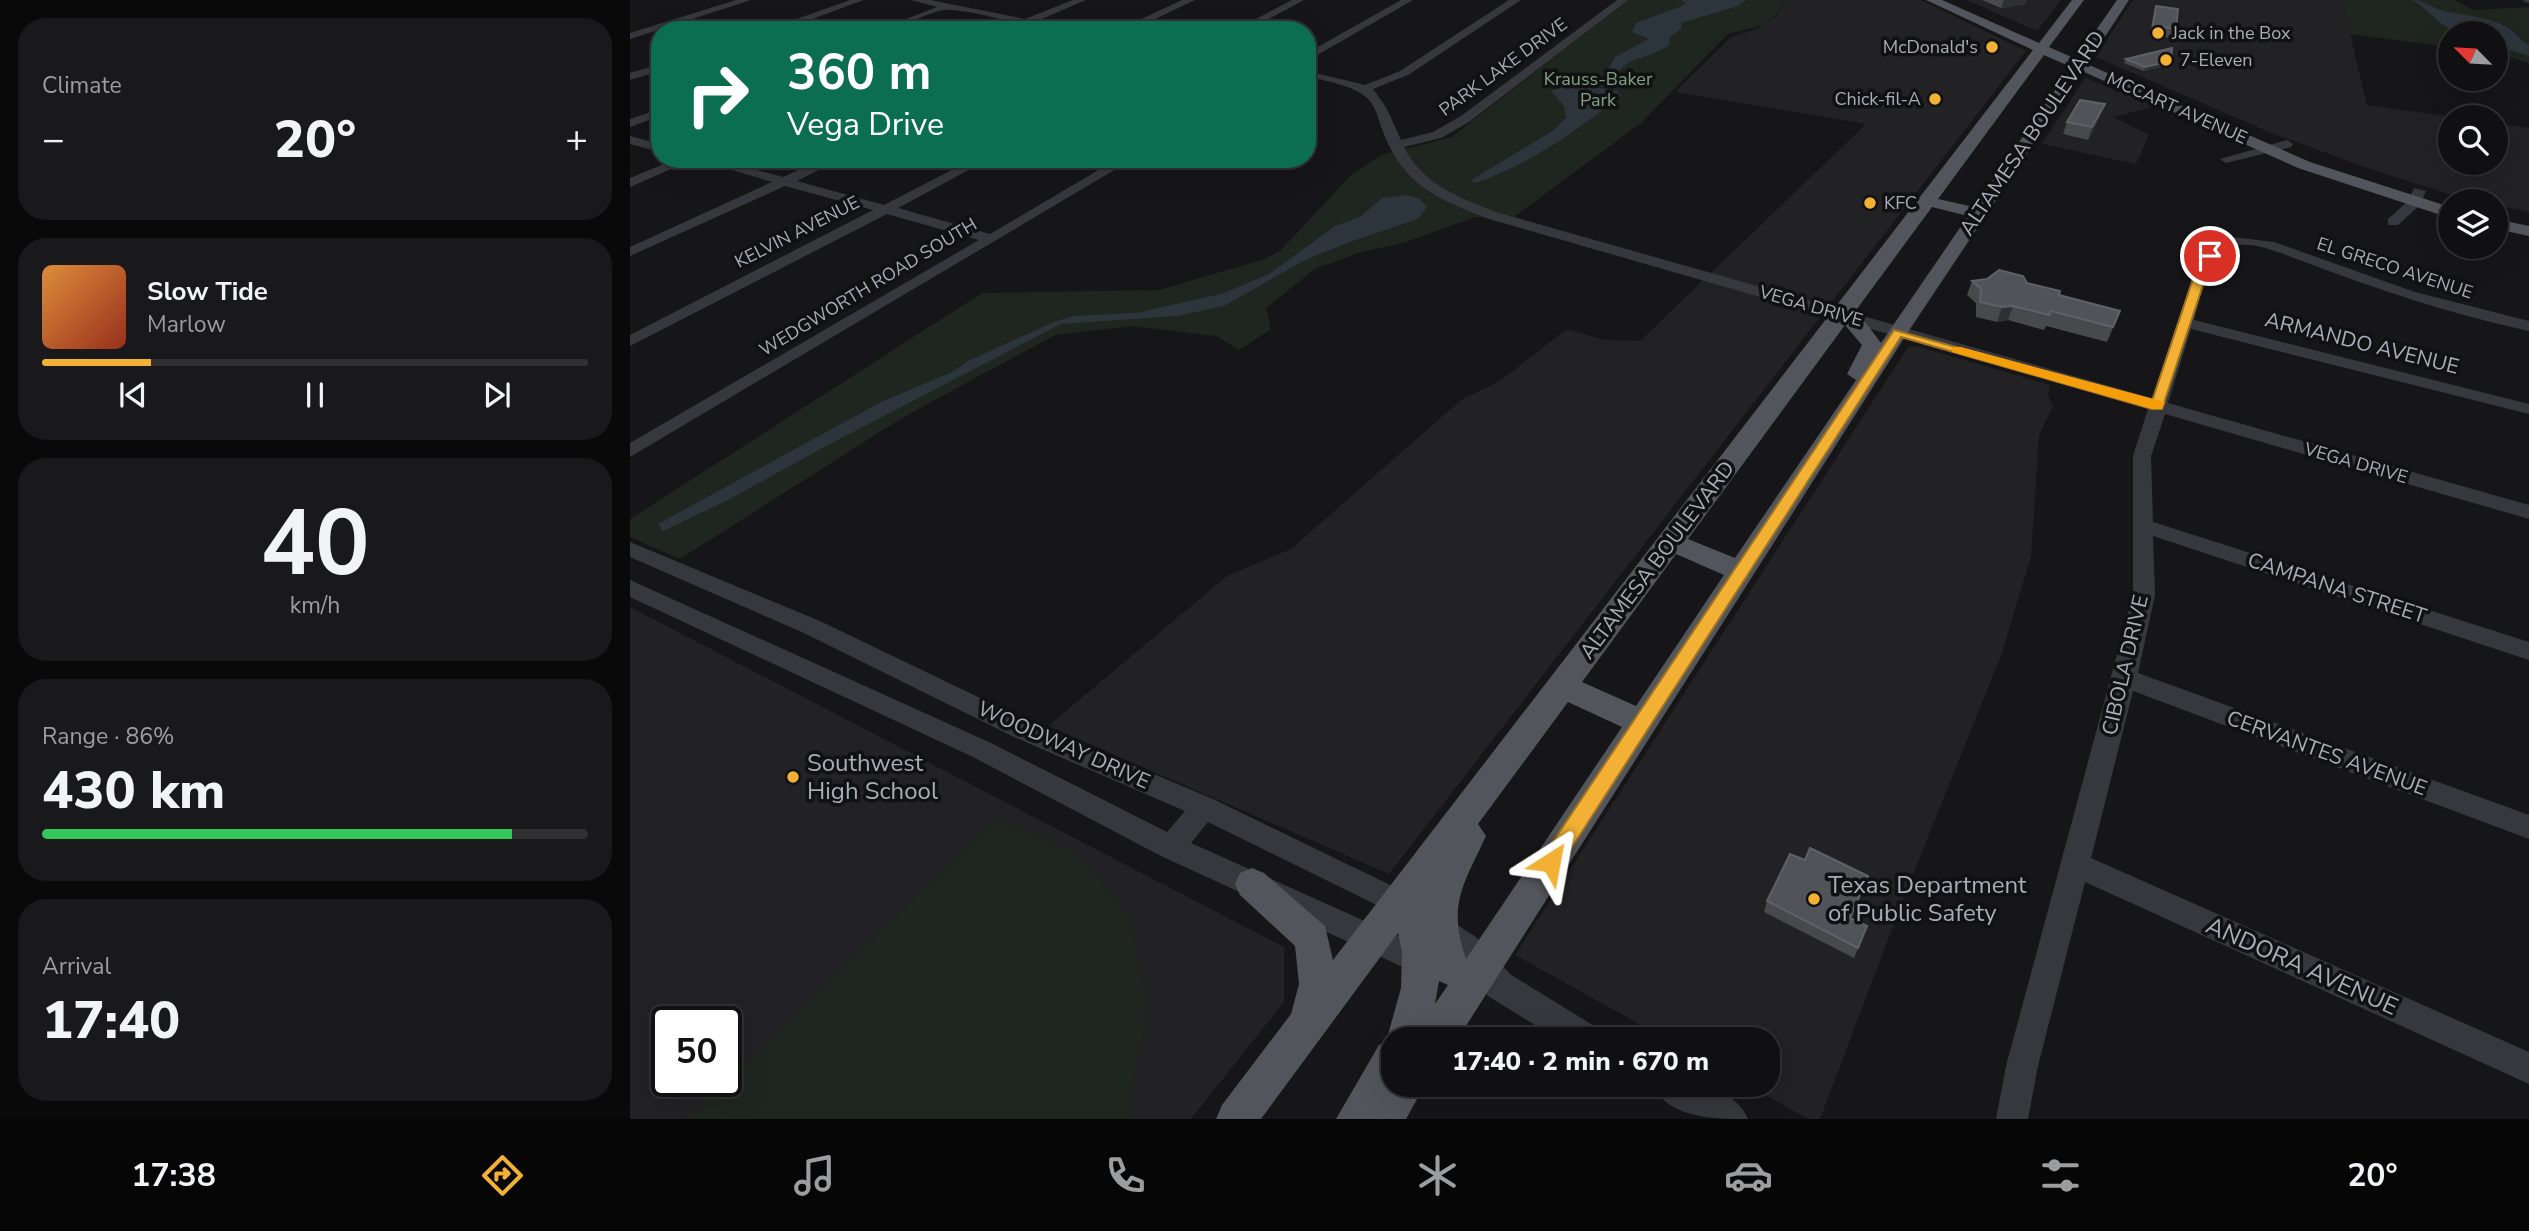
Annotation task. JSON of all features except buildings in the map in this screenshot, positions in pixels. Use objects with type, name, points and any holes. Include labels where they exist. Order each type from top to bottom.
[{"type":"main road","name":"MCCART AVENUE","points":[[1932,0],[2080,58],[2438,207]]},
{"type":"main road","name":"MCCART AVENUE","points":[[1955,0],[2046,46]]},
{"type":"main road","name":"ALTAMESA BOULEVARD","points":[[1236,1119],[1517,749],[1669,541],[1878,264],[2079,3]]},
{"type":"main road","points":[[2079,3],[2080,58]]},
{"type":"main road","name":"ALTAMESA BOULEVARD","points":[[1437,1027],[1451,965],[1643,723],[1978,213],[2019,131],[2046,89],[2069,77],[2120,4]]},
{"type":"main road","points":[[2104,5],[2120,4]]},
{"type":"main road","points":[[2046,46],[2046,89]]},
{"type":"main road","name":"MCCART AVENUE","points":[[2080,58],[2107,77],[2268,149],[2338,177],[2417,197],[2438,199]]},
{"type":"main road","points":[[2069,77],[2084,74],[2107,77]]},
{"type":"main road","points":[[1985,124],[2019,131]]},
{"type":"main road","points":[[1926,201],[1978,213]]},
{"type":"main road","points":[[2508,214],[2529,218]]},
{"type":"main road","points":[[2508,227],[2529,231]]},
{"type":"main road","points":[[1878,264],[1885,274],[1868,299],[1867,309],[1878,322],[1898,332]]},
{"type":"main road","points":[[1842,315],[1856,323],[1872,345],[1852,387],[1853,402]]},
{"type":"main road","points":[[1669,541],[1743,572]]},
{"type":"main road","points":[[1563,687],[1643,723]]},
{"type":"main road","points":[[1451,965],[1440,928],[1438,901],[1444,879],[1509,775],[1517,749]]},
{"type":"main road","points":[[1252,884],[1312,938],[1318,984],[1307,1026]]},
{"type":"main road","points":[[1401,903],[1451,965]]},
{"type":"main road","points":[[1410,1027],[1451,965]]},
{"type":"main road","points":[[1356,1119],[1381,1078]]},
{"type":"main road","points":[[1383,1119],[1397,1097]]},
{"type":"street","points":[[678,21],[746,0]]},
{"type":"street","points":[[797,21],[859,0]]},
{"type":"street","points":[[916,0],[1021,21]]},
{"type":"street","points":[[907,21],[964,0]]},
{"type":"street","points":[[1028,21],[1081,0]]},
{"type":"street","points":[[1143,21],[1190,0]]},
{"type":"street","points":[[1258,21],[1299,0]]},
{"type":"street","points":[[1316,53],[1408,0]]},
{"type":"street","points":[[1316,76],[1364,89],[1404,73],[1516,0]]},
{"type":"street","name":"PARK LAKE DRIVE","points":[[1395,145],[1437,135],[1465,119],[1623,0]]},
{"type":"street","points":[[630,36],[651,29]]},
{"type":"street","points":[[630,78],[651,70]]},
{"type":"street","name":"VEGA DRIVE","points":[[1364,89],[1378,104],[1395,145],[1418,176],[1441,193],[1483,212],[2529,512]]},
{"type":"street","points":[[630,123],[651,115]]},
{"type":"street","points":[[630,140],[651,146]]},
{"type":"street","name":"MCCART AVENUE","points":[[2226,159],[2287,144]]},
{"type":"street","points":[[630,183],[666,168]]},
{"type":"street","points":[[733,168],[990,238]]},
{"type":"street","points":[[630,252],[814,168]]},
{"type":"street","name":"KELVIN AVENUE","points":[[630,341],[965,168]]},
{"type":"street","name":"WEDGWORTH ROAD SOUTH","points":[[630,451],[1111,168]]},
{"type":"street","points":[[2393,222],[2417,197]]},
{"type":"street","name":"CIBOLA DRIVE","points":[[2012,1119],[2022,1066],[2125,678],[2144,596],[2143,456],[2204,264],[2210,256],[2230,243],[2251,242]]},
{"type":"street","name":"EL GRECO AVENUE","points":[[2251,242],[2271,246],[2368,283],[2453,309],[2529,326]]},
{"type":"street","name":"ARMANDO AVENUE","points":[[2184,322],[2529,409]]},
{"type":"street","name":"CAMPANA STREET","points":[[2144,526],[2529,651]]},
{"type":"street","name":"WOODWAY DRIVE","points":[[630,549],[812,626],[1023,730],[1204,807],[1401,903],[1440,928]]},
{"type":"street","name":"WOODWAY DRIVE","points":[[630,588],[982,750],[1171,847],[1372,940],[1451,965],[1499,985],[1567,1027]]},
{"type":"street","name":"CERVANTES AVENUE","points":[[2125,678],[2529,827]]},
{"type":"street","points":[[1171,847],[1204,807]]},
{"type":"street","name":"ANDORA AVENUE","points":[[2074,864],[2529,1068]]},
{"type":"street","points":[[1691,1097],[1732,1119]]},
{"type":"shaded area","points":[[1681,0],[1746,0],[1738,6],[1681,23],[1681,29],[1670,37],[1669,45],[1632,61],[1620,70],[1615,78],[1603,77],[1615,57],[1649,39],[1632,32],[1636,23],[1686,3]]},
{"type":"shaded area","points":[[1784,0],[1921,0],[2026,51],[1389,874],[1048,726],[1227,576],[1291,549],[1461,400],[1500,381],[1567,329],[1604,340],[1640,341],[1866,124],[1675,92],[1731,37],[1756,29],[1777,16]]},
{"type":"shaded area","points":[[1966,0],[2061,0],[2037,31]]},
{"type":"shaded area","points":[[2133,0],[2342,0],[2367,105],[2438,115],[2438,175],[2508,175],[2508,125],[2529,128],[2529,212],[2508,208],[2508,189],[2438,191],[2373,170],[2269,132],[2096,57]]},
{"type":"shaded area","points":[[2412,0],[2444,11],[2491,21],[2438,21]]},
{"type":"shaded area","points":[[2508,28],[2529,45],[2529,56],[2508,49]]},
{"type":"shaded area","points":[[2085,78],[2157,106],[2114,117],[2149,135],[2136,164],[2042,144]]},
{"type":"shaded area","points":[[1570,84],[1618,91],[1621,96],[1570,134],[1533,157],[1494,176],[1475,183],[1470,181],[1554,130],[1566,117],[1564,106],[1551,91]]},
{"type":"shaded area","points":[[1407,195],[1419,199],[1427,207],[1418,219],[1303,261],[1224,306],[1176,316],[1061,324],[728,500],[663,531],[658,524],[881,402],[952,372],[968,361],[1056,321],[1074,316],[1137,313],[1224,293],[1269,274],[1335,226],[1360,217],[1382,198]]},
{"type":"shaded area","points":[[1916,346],[2050,385],[2048,395],[2053,406],[2039,436],[2031,556],[2002,653],[1911,879],[1820,1119],[1808,1119],[1769,1097],[1780,1097],[1780,1027],[1644,1027],[1515,955],[1908,347]]},
{"type":"shaded area","name":"Southwest High School","points":[[630,607],[1284,947],[1284,1002],[1191,1119],[630,1119]]},
{"type":"green space","name":"Krauss-Baker Park","points":[[1627,0],[1784,0],[1778,13],[1764,25],[1728,34],[1641,123],[1514,217],[1475,217],[1406,242],[1358,253],[1315,269],[1266,308],[1271,329],[1239,350],[1216,336],[1132,326],[1055,335],[902,418],[680,559],[630,537],[630,519],[982,293],[1159,290],[1265,259],[1280,251],[1351,175],[1381,155],[1452,137]]},
{"type":"green space","points":[[2342,0],[2454,0],[2474,10],[2529,7],[2529,63],[2508,57],[2508,21],[2438,21],[2438,45],[2349,34]]},
{"type":"green space","points":[[995,820],[1075,851],[1129,915],[1148,1010],[1126,1119],[688,1119],[711,1097],[742,1097],[742,1066]]},
{"type":"slow traffic","points":[[1957,349],[2157,406],[2158,402]]},
{"type":"place","name":"Jack in the Box","points":[[2158,33]]},
{"type":"place","name":"McDonald's","points":[[1992,47]]},
{"type":"place","name":"7-Eleven","points":[[2166,60]]},
{"type":"place","name":"Chick-fil-A","points":[[1935,99]]},
{"type":"place","name":"KFC","points":[[1870,203]]},
{"type":"place","name":"Southwest High School","points":[[793,777]]},
{"type":"place","name":"Texas Department of Public Safety","points":[[1814,899]]},
{"type":"route","points":[[1551,862],[1898,332],[2157,406],[2204,264],[2210,256]]}]
